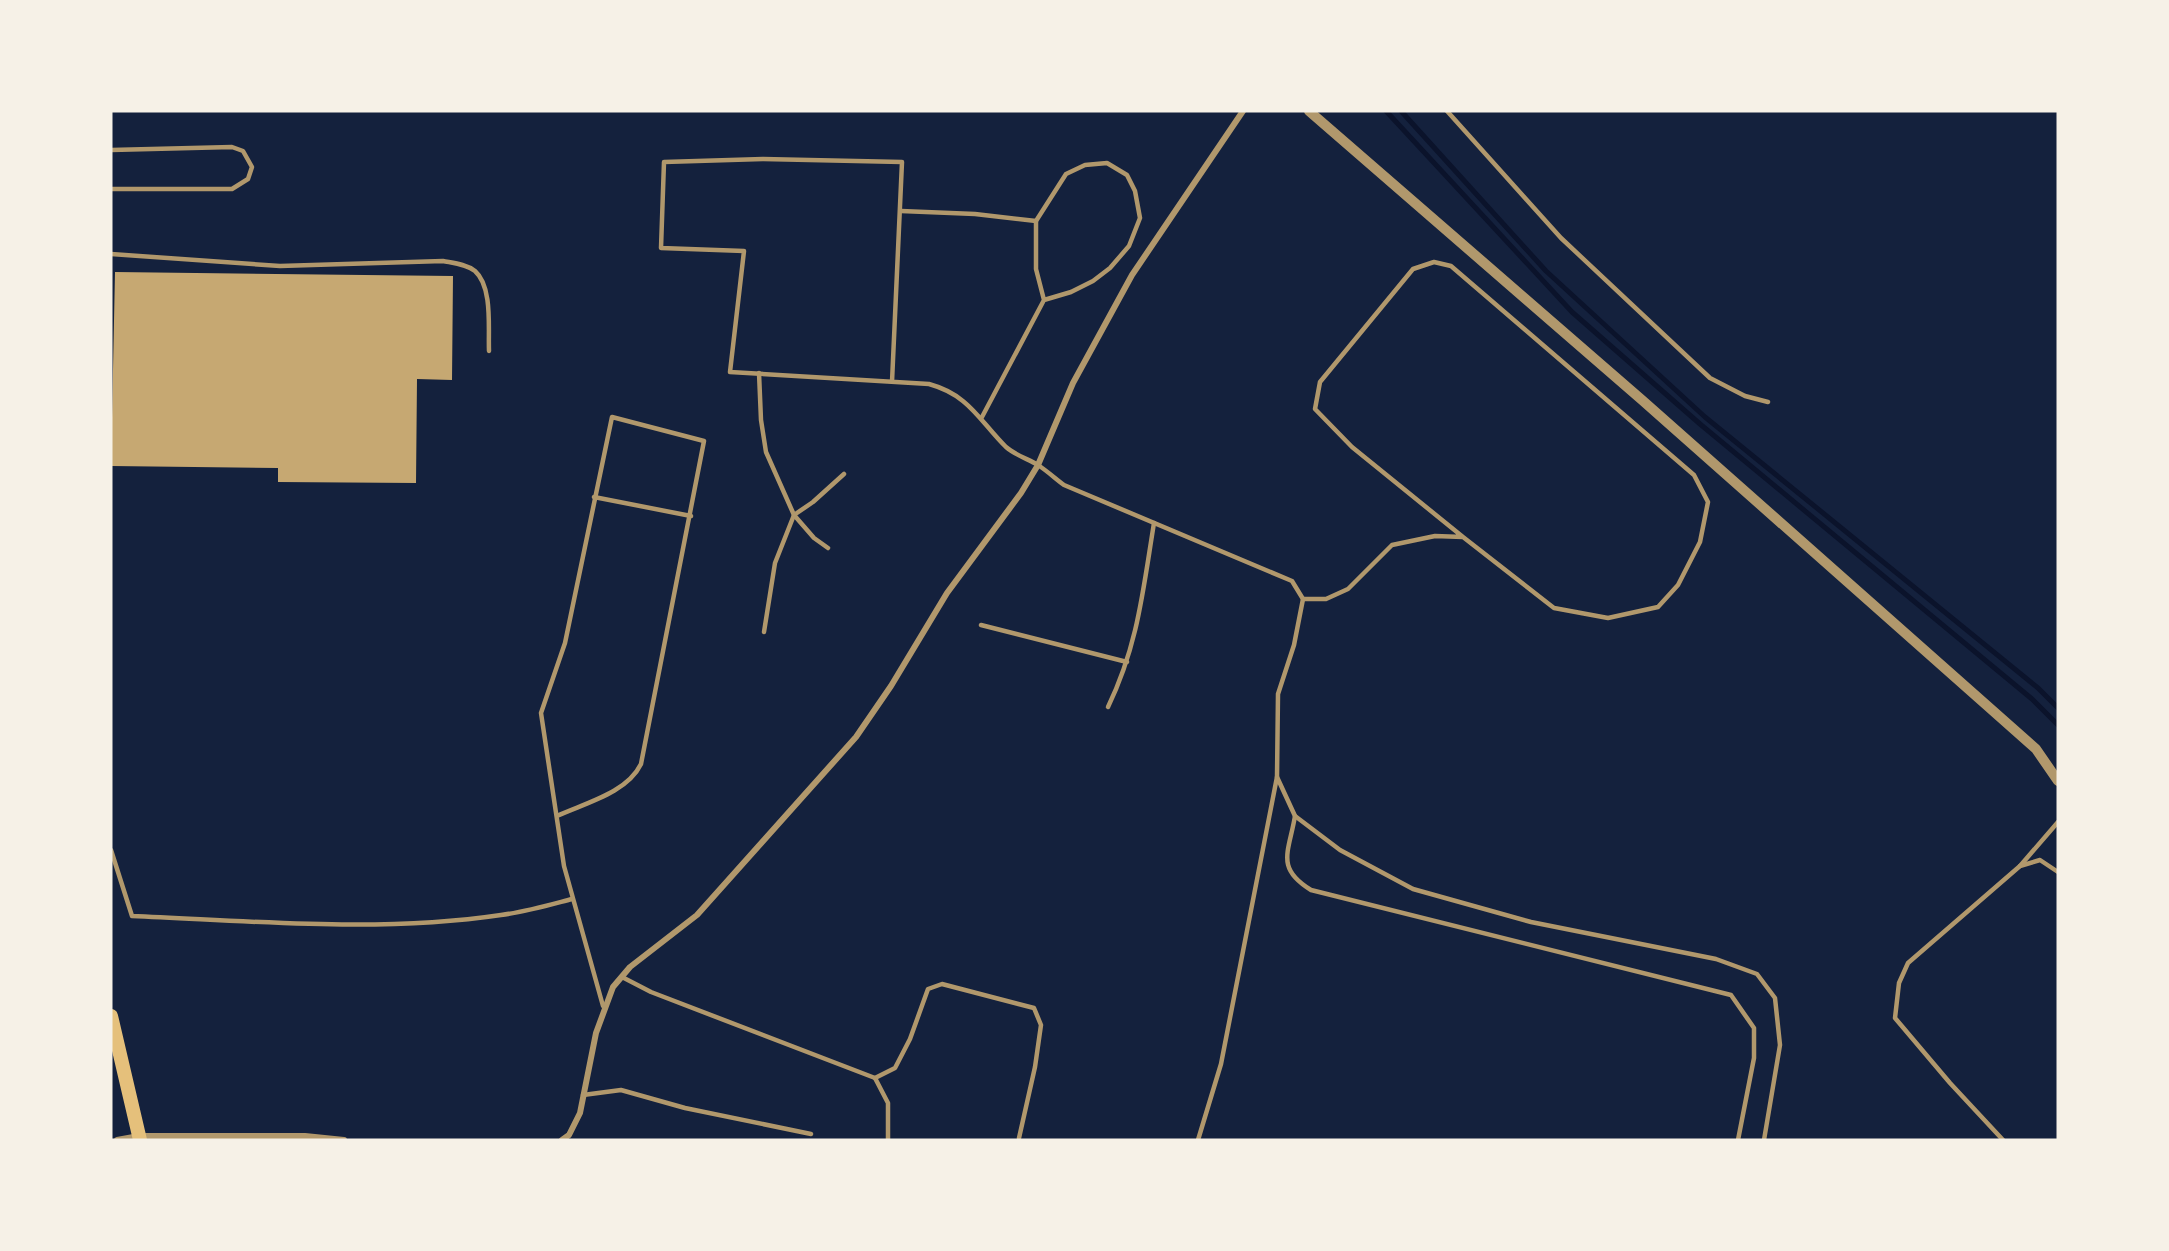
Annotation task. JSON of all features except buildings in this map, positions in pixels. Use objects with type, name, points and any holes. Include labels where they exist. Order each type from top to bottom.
[{"type":"main road","points":[[111,1016],[140,1138]]},
{"type":"street","points":[[562,1140],[569,1135],[580,1113],[603,1006],[613,987],[697,915],[856,737],[891,686],[947,593],[1022,494],[1038,465],[1073,384],[1132,275],[1243,111]]},
{"type":"street","points":[[1309,111],[1633,392],[2036,749],[2058,781]]},
{"type":"street","points":[[117,1140],[305,1136],[344,1140]]},
{"type":"lane","points":[[1447,111],[1561,238],[1710,378],[1745,396],[1768,402]]},
{"type":"lane","points":[[111,150],[232,147],[243,151],[252,167],[251,174],[244,184],[232,189],[111,189]]},
{"type":"lane","points":[[892,381],[902,162],[764,159],[664,162],[661,249],[744,251],[730,372],[892,381],[943,388],[962,398],[982,417],[1008,448],[1038,465],[1064,485],[1292,582],[1303,599],[1294,645],[1278,694],[1277,777],[1221,1064],[1198,1140]]},
{"type":"lane","points":[[982,417],[1044,300],[1036,269],[1036,220],[1066,174],[1085,165],[1107,163],[1127,175],[1136,191],[1140,218],[1129,246],[1110,267],[1093,281],[1071,292],[1044,300]]},
{"type":"lane","points":[[901,211],[975,214],[1036,220]]},
{"type":"lane","points":[[111,254],[280,266],[443,261],[463,265],[474,271],[486,292],[489,351]]},
{"type":"lane","points":[[1303,599],[1326,599],[1347,589],[1392,545],[1435,536],[1463,537],[1554,608],[1608,618],[1658,607],[1678,585],[1700,542],[1708,502],[1694,475],[1451,266],[1434,262],[1413,269],[1346,349],[1320,382],[1315,409],[1352,447],[1463,537]]},
{"type":"lane","points":[[759,373],[760,420],[766,452],[794,515],[814,538],[828,548]]},
{"type":"lane","points":[[556,816],[618,789],[636,776],[641,764],[705,441],[612,417],[565,643],[541,713],[556,816],[572,899],[603,1006]]},
{"type":"lane","points":[[764,632],[775,563],[794,515],[813,502],[844,474]]},
{"type":"lane","points":[[594,497],[691,516]]},
{"type":"lane","points":[[1108,707],[1126,662],[1144,600],[1154,523]]},
{"type":"lane","points":[[981,625],[1126,662]]},
{"type":"lane","points":[[1277,777],[1295,816],[1340,850],[1413,888],[1531,922],[1716,959],[1757,974],[1775,998],[1780,1045],[1764,1140]]},
{"type":"lane","points":[[1295,816],[1286,863],[1294,879],[1311,890],[1731,995],[1754,1028],[1754,1058],[1738,1140]]},
{"type":"lane","points":[[2003,1140],[1895,1018],[1899,983],[1908,963],[2020,866],[2058,822]]},
{"type":"lane","points":[[111,850],[132,916],[336,924],[426,922],[502,915],[572,899]]},
{"type":"lane","points":[[2020,866],[2040,860],[2058,872]]},
{"type":"lane","points":[[622,977],[651,992],[875,1078],[888,1103],[888,1140]]},
{"type":"lane","points":[[875,1078],[895,1068],[910,1039],[928,989],[942,984],[1034,1008],[1041,1025],[1035,1067],[1019,1138]]},
{"type":"lane","points":[[584,1095],[621,1090],[685,1108],[811,1134]]},
{"type":"waterway","points":[[1386,111],[1572,312],[1700,424],[2032,699],[2058,725]]},
{"type":"waterway","points":[[1401,111],[1546,271],[1705,417],[2038,688],[2058,708]]}]
